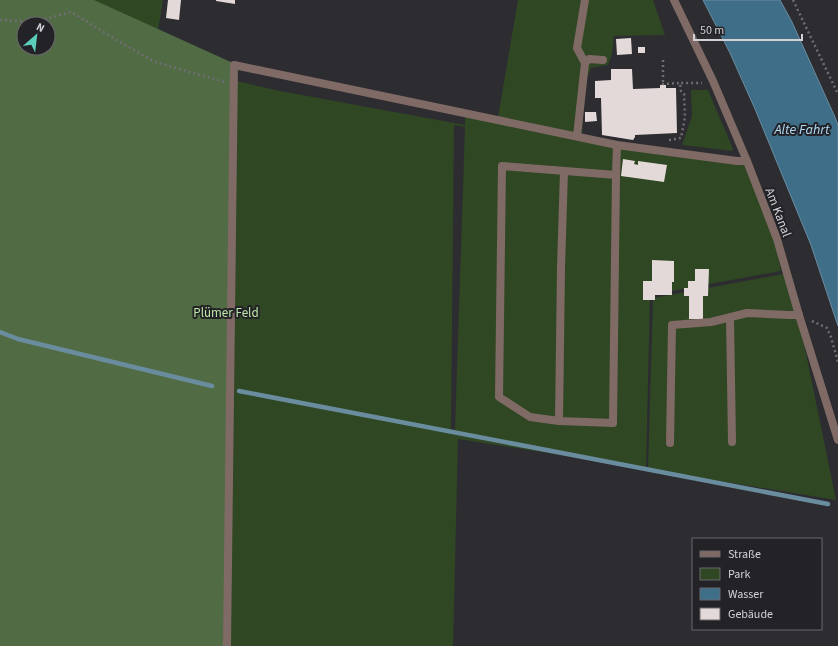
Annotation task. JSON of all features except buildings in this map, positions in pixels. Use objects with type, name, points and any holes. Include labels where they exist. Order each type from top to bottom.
[{"type":"street","points":[[577,136],[585,63],[577,48],[585,0]]},
{"type":"street","name":"Am Kanal","points":[[674,0],[713,81],[747,161],[777,239],[838,440]]},
{"type":"street","points":[[585,63],[589,59],[603,60]]},
{"type":"street","points":[[227,646],[234,65],[617,145],[737,161],[747,161]]},
{"type":"street","points":[[616,175],[502,166],[499,397],[530,417],[559,421],[613,423],[617,145]]},
{"type":"street","points":[[559,421],[564,171]]},
{"type":"street","points":[[670,443],[672,324],[711,322],[747,313],[799,315]]},
{"type":"street","points":[[730,317],[732,442]]},
{"type":"path","points":[[793,0],[838,94]]},
{"type":"path","points":[[0,20],[35,22],[72,12],[155,62],[234,85]]},
{"type":"path","points":[[663,60],[663,84],[706,83],[713,81]]},
{"type":"path","points":[[665,151],[668,140],[681,138],[683,135],[685,117],[684,94],[681,90],[680,83]]},
{"type":"path","points":[[799,315],[827,328],[838,362]]},
{"type":"green space","name":"Plümer Feld","points":[[0,0],[163,0],[153,61],[275,90],[465,125],[465,112],[498,117],[518,0],[653,0],[665,35],[614,36],[612,54],[608,65],[591,68],[585,83],[582,139],[746,163],[775,239],[781,271],[650,295],[646,468],[458,439],[453,646],[0,646]],"holes":[[[454,125],[465,127],[455,430],[451,429]]]},
{"type":"green space","points":[[0,0],[94,0],[233,63],[225,646],[0,646]]},
{"type":"green space","points":[[691,90],[708,90],[733,149],[732,151],[682,145],[692,116]]},
{"type":"green space","points":[[783,274],[800,324],[836,500],[648,469],[653,298]]},
{"type":"water","name":"Alte Fahrt","points":[[703,0],[780,0],[792,22],[834,115],[838,125],[838,326],[811,245],[755,109],[730,53]]},
{"type":"waterway","points":[[0,332],[18,339],[212,386]]},
{"type":"waterway","points":[[239,391],[828,504]]}]
